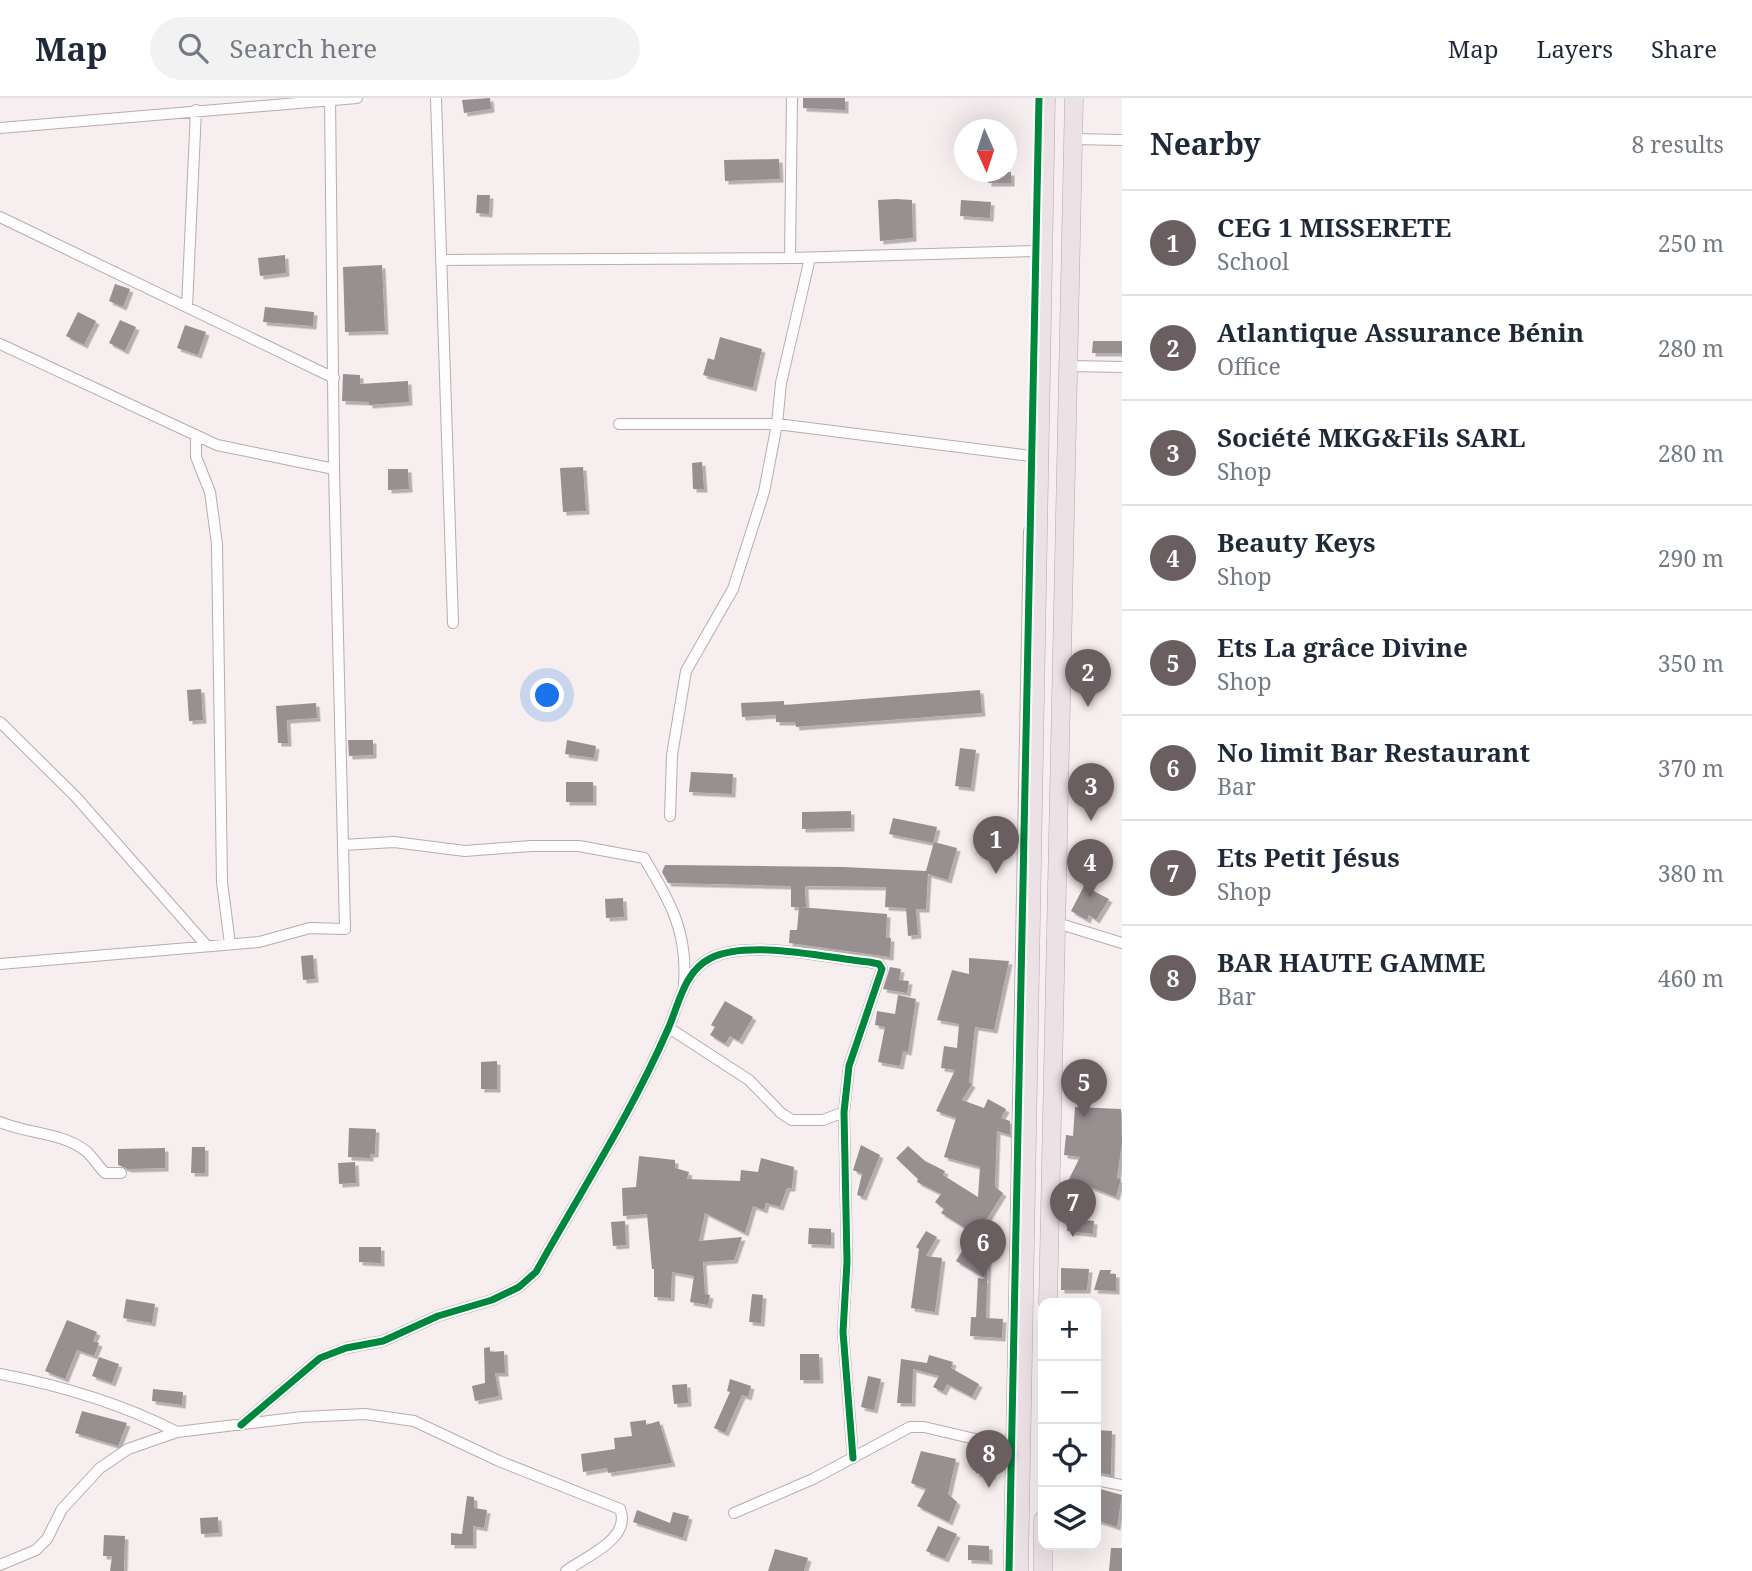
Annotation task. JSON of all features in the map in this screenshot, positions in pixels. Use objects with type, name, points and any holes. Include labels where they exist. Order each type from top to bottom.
[{"type":"highway","points":[[1019,1571],[1017,1449],[1046,98]]},
{"type":"highway","points":[[1048,1298],[1074,98]]},
{"type":"highway","points":[[1042,1550],[1042,1571]]},
{"type":"street","points":[[0,128],[357,98]]},
{"type":"street","points":[[436,98],[453,623]]},
{"type":"street","points":[[790,258],[792,98]]},
{"type":"street","points":[[1009,1571],[1017,1449],[1031,456],[1039,98]]},
{"type":"street","points":[[0,964],[206,945],[259,943],[310,928],[345,929],[334,469],[330,100]]},
{"type":"street","points":[[187,307],[196,110]]},
{"type":"street","points":[[1073,139],[1122,140]]},
{"type":"street","points":[[0,217],[334,378]]},
{"type":"street","points":[[441,260],[810,258],[1035,251]]},
{"type":"street","points":[[670,816],[672,755],[686,671],[733,589],[764,492],[777,424],[781,383],[810,258]]},
{"type":"street","points":[[0,344],[217,445],[334,469]]},
{"type":"street","points":[[1070,366],[1122,367]]},
{"type":"street","points":[[619,424],[777,424],[1031,456]]},
{"type":"street","points":[[196,435],[196,457],[210,492],[217,544],[222,882],[230,944]]},
{"type":"street","points":[[0,722],[75,796],[206,945]]},
{"type":"street","points":[[241,1425],[320,1358],[346,1348],[383,1341],[438,1316],[492,1300],[519,1287],[536,1272],[622,1128],[669,1028],[684,986],[687,953],[669,900],[643,858],[579,846],[530,846],[465,851],[394,842],[343,845]]},
{"type":"street","points":[[1057,923],[1122,943]]},
{"type":"street","points":[[684,986],[696,969],[710,958],[730,951],[767,951],[879,964],[882,969],[849,1066],[844,1112],[847,1262],[843,1332],[853,1458]]},
{"type":"street","points":[[669,1028],[749,1080],[780,1113],[792,1120],[823,1120],[844,1112]]},
{"type":"street","points":[[0,1122],[50,1135],[91,1156],[105,1172],[121,1173]]},
{"type":"street","points":[[0,1374],[75,1390],[131,1409],[177,1432]]},
{"type":"street","points":[[5,1566],[36,1550],[47,1539],[62,1509],[100,1468],[128,1449],[177,1432],[302,1417],[365,1414],[414,1421],[478,1452],[620,1509],[625,1520],[620,1533],[566,1571]]},
{"type":"street","points":[[734,1513],[853,1458],[910,1427],[924,1427],[1017,1449]]},
{"type":"street","points":[[1101,1481],[1122,1485]]},
{"type":"building","points":[[490,98],[491,109],[464,113],[462,100]]},
{"type":"building","points":[[803,98],[845,98],[845,110],[803,108]]},
{"type":"building","points":[[779,159],[780,179],[725,181],[724,160]]},
{"type":"building","points":[[477,195],[490,195],[489,214],[476,213]]},
{"type":"building","points":[[878,200],[912,200],[913,238],[880,241]]},
{"type":"building","points":[[961,200],[991,202],[990,218],[960,216]]},
{"type":"building","points":[[285,255],[286,273],[260,276],[258,258]]},
{"type":"building","points":[[382,265],[385,331],[345,332],[343,267]]},
{"type":"building","points":[[115,284],[130,289],[123,307],[109,301]]},
{"type":"building","points":[[265,307],[314,312],[313,326],[263,322]]},
{"type":"building","points":[[78,312],[96,321],[84,345],[66,336]]},
{"type":"building","points":[[120,320],[136,327],[125,351],[109,343]]},
{"type":"building","points":[[185,325],[206,332],[198,355],[177,348]]},
{"type":"building","points":[[720,337],[762,349],[753,388],[703,375],[708,358],[714,360]]},
{"type":"building","points":[[1093,341],[1122,341],[1122,353],[1092,353]]},
{"type":"building","points":[[343,374],[360,375],[360,384],[408,381],[409,402],[369,405],[369,402],[342,401]]},
{"type":"building","points":[[702,462],[704,489],[693,489],[692,463]]},
{"type":"building","points":[[583,467],[586,511],[563,512],[560,468]]},
{"type":"building","points":[[388,469],[408,469],[409,489],[388,490]]},
{"type":"building","points":[[201,689],[203,720],[189,721],[187,690]]},
{"type":"building","points":[[980,690],[982,713],[796,727],[795,722],[776,722],[776,715],[742,717],[741,703],[784,701],[784,705]]},
{"type":"building","points":[[316,703],[317,718],[287,720],[288,743],[278,743],[276,706]]},
{"type":"building","points":[[348,740],[373,740],[373,755],[349,756]]},
{"type":"building","points":[[567,740],[596,746],[594,758],[565,754]]},
{"type":"building","points":[[960,748],[976,750],[971,788],[955,786]]},
{"type":"building","points":[[691,772],[733,774],[732,794],[689,792]]},
{"type":"building","points":[[566,782],[593,782],[593,802],[566,802]]},
{"type":"building","points":[[851,811],[851,828],[802,829],[802,812]]},
{"type":"building","points":[[893,818],[937,827],[933,843],[889,834]]},
{"type":"building","points":[[934,842],[957,848],[948,880],[928,874],[926,909],[916,909],[918,935],[908,936],[906,908],[885,907],[886,887],[805,886],[806,907],[791,907],[791,886],[668,883],[662,872],[665,865],[844,867],[926,871]]},
{"type":"building","points":[[1084,886],[1109,899],[1096,920],[1089,915],[1087,920],[1071,911]]},
{"type":"building","points":[[623,898],[624,917],[606,918],[605,899]]},
{"type":"building","points":[[799,907],[887,914],[886,938],[891,938],[890,957],[789,943],[790,930],[797,930]]},
{"type":"building","points":[[313,955],[315,979],[303,980],[301,956]]},
{"type":"building","points":[[969,958],[1009,961],[994,1030],[975,1027],[969,1082],[972,1084],[962,1100],[984,1108],[988,1099],[1006,1109],[1001,1118],[1010,1121],[1010,1135],[997,1131],[995,1187],[1003,1193],[982,1227],[998,1237],[988,1254],[986,1318],[1003,1319],[1002,1338],[970,1336],[971,1317],[976,1317],[978,1278],[986,1279],[956,1261],[973,1233],[941,1213],[944,1209],[935,1202],[941,1194],[917,1182],[918,1179],[896,1158],[908,1146],[925,1161],[945,1171],[943,1175],[978,1197],[980,1167],[944,1157],[956,1118],[936,1111],[955,1070],[941,1068],[944,1046],[957,1048],[959,1024],[937,1020],[952,970],[969,974]]},
{"type":"building","points":[[890,967],[901,969],[899,980],[909,981],[907,993],[883,989]]},
{"type":"building","points":[[898,995],[916,999],[908,1052],[903,1051],[900,1066],[878,1062],[885,1027],[875,1025],[877,1011],[895,1014]]},
{"type":"building","points":[[725,1001],[753,1017],[739,1041],[730,1036],[725,1044],[710,1035],[715,1027],[711,1025]]},
{"type":"building","points":[[497,1061],[497,1089],[481,1089],[481,1062]]},
{"type":"building","points":[[1075,1107],[1121,1109],[1122,1142],[1117,1178],[1121,1179],[1116,1197],[1075,1181],[1076,1216],[1065,1216],[1063,1191],[1080,1157],[1064,1155],[1066,1135],[1073,1136]]},
{"type":"building","points":[[349,1128],[376,1129],[375,1154],[370,1154],[370,1158],[348,1157]]},
{"type":"building","points":[[861,1145],[880,1155],[863,1197],[857,1195],[862,1174],[853,1170]]},
{"type":"building","points":[[192,1147],[205,1147],[205,1173],[191,1173]]},
{"type":"building","points":[[165,1148],[165,1168],[128,1169],[118,1165],[118,1149]]},
{"type":"building","points":[[639,1156],[675,1160],[675,1168],[689,1172],[687,1179],[740,1181],[741,1170],[758,1172],[761,1158],[794,1167],[792,1188],[787,1188],[780,1207],[766,1203],[764,1210],[753,1206],[745,1233],[705,1213],[699,1241],[742,1237],[734,1260],[703,1262],[705,1294],[710,1295],[708,1305],[690,1302],[694,1276],[672,1272],[671,1298],[654,1297],[654,1269],[647,1214],[623,1216],[622,1188],[636,1187]]},
{"type":"building","points":[[355,1162],[356,1183],[339,1184],[338,1163]]},
{"type":"building","points":[[1068,1218],[1094,1221],[1093,1234],[1067,1231]]},
{"type":"building","points":[[625,1221],[626,1245],[613,1246],[611,1222]]},
{"type":"building","points":[[809,1228],[831,1229],[831,1245],[808,1244]]},
{"type":"building","points":[[926,1231],[937,1237],[926,1256],[942,1258],[935,1312],[911,1308],[919,1249],[916,1247]]},
{"type":"building","points":[[359,1247],[381,1247],[381,1263],[359,1262]]},
{"type":"building","points":[[1061,1268],[1089,1269],[1087,1290],[1061,1290]]},
{"type":"building","points":[[1100,1270],[1111,1270],[1110,1274],[1116,1274],[1116,1291],[1094,1290]]},
{"type":"building","points":[[752,1294],[763,1295],[761,1323],[749,1322]]},
{"type":"building","points":[[126,1299],[155,1304],[152,1323],[123,1318]]},
{"type":"building","points":[[67,1320],[97,1332],[93,1341],[99,1343],[94,1356],[77,1350],[65,1379],[45,1371]]},
{"type":"building","points":[[490,1347],[490,1352],[504,1351],[505,1373],[495,1373],[499,1396],[475,1401],[472,1386],[485,1383],[484,1348]]},
{"type":"building","points":[[800,1354],[819,1354],[820,1380],[800,1380]]},
{"type":"building","points":[[929,1355],[953,1362],[951,1368],[979,1384],[972,1397],[947,1384],[943,1392],[933,1387],[939,1376],[913,1369],[912,1403],[897,1403],[901,1359],[927,1363]]},
{"type":"building","points":[[99,1357],[119,1364],[112,1383],[92,1376]]},
{"type":"building","points":[[868,1376],[881,1379],[874,1410],[861,1407]]},
{"type":"building","points":[[730,1379],[751,1386],[748,1397],[742,1395],[725,1433],[714,1428],[730,1392],[727,1391]]},
{"type":"building","points":[[687,1384],[688,1403],[674,1404],[672,1385]]},
{"type":"building","points":[[153,1389],[183,1392],[182,1405],[152,1401]]},
{"type":"building","points":[[82,1411],[127,1423],[118,1446],[75,1433]]},
{"type":"building","points":[[646,1420],[646,1425],[659,1421],[672,1463],[608,1473],[607,1468],[583,1472],[581,1454],[615,1449],[614,1438],[632,1436],[630,1422]]},
{"type":"building","points":[[1101,1430],[1112,1431],[1111,1475],[1101,1473]]},
{"type":"building","points":[[980,1448],[996,1452],[992,1476],[976,1473]]},
{"type":"building","points":[[921,1451],[956,1459],[948,1494],[957,1502],[949,1522],[917,1506],[926,1489],[911,1483]]},
{"type":"building","points":[[1101,1489],[1122,1495],[1117,1527],[1101,1522]]},
{"type":"building","points":[[467,1496],[474,1497],[474,1508],[487,1510],[484,1528],[473,1526],[473,1545],[451,1545],[451,1533],[462,1534]]},
{"type":"building","points":[[637,1510],[670,1523],[673,1512],[689,1516],[683,1538],[633,1522]]},
{"type":"building","points":[[218,1517],[219,1533],[201,1534],[200,1518]]},
{"type":"building","points":[[938,1526],[957,1534],[945,1559],[926,1551]]},
{"type":"building","points":[[104,1535],[125,1536],[124,1571],[110,1571],[112,1556],[103,1556]]},
{"type":"building","points":[[968,1545],[989,1546],[989,1561],[968,1560]]},
{"type":"building","points":[[1111,1548],[1122,1548],[1122,1571],[1109,1571]]},
{"type":"building","points":[[775,1549],[808,1558],[804,1571],[768,1571]]},
{"type":"cycle path","points":[[1009,1571],[1039,98]]},
{"type":"cycle path","points":[[241,1425],[320,1358],[346,1348],[383,1341],[438,1316],[492,1300],[519,1287],[536,1272],[605,1152],[654,1061],[694,971],[711,958],[727,953],[746,950],[788,951],[869,962],[879,964],[882,969],[849,1066],[844,1112],[847,1262],[843,1332],[853,1458]]},
{"type":"place","name":"Atlantique Assurance Bénin","points":[[1088,707]]},
{"type":"place","name":"Société MKG&Fils SARL","points":[[1091,821]]},
{"type":"place","name":"CEG 1 MISSERETE","points":[[996,874]]},
{"type":"place","name":"Beauty Keys","points":[[1090,897]]},
{"type":"place","name":"Ets La grâce Divine","points":[[1084,1117]]},
{"type":"place","name":"Ets Petit Jésus","points":[[1073,1237]]},
{"type":"place","name":"No limit Bar Restaurant","points":[[983,1277]]},
{"type":"place","name":"BAR HAUTE GAMME","points":[[989,1488]]}]
